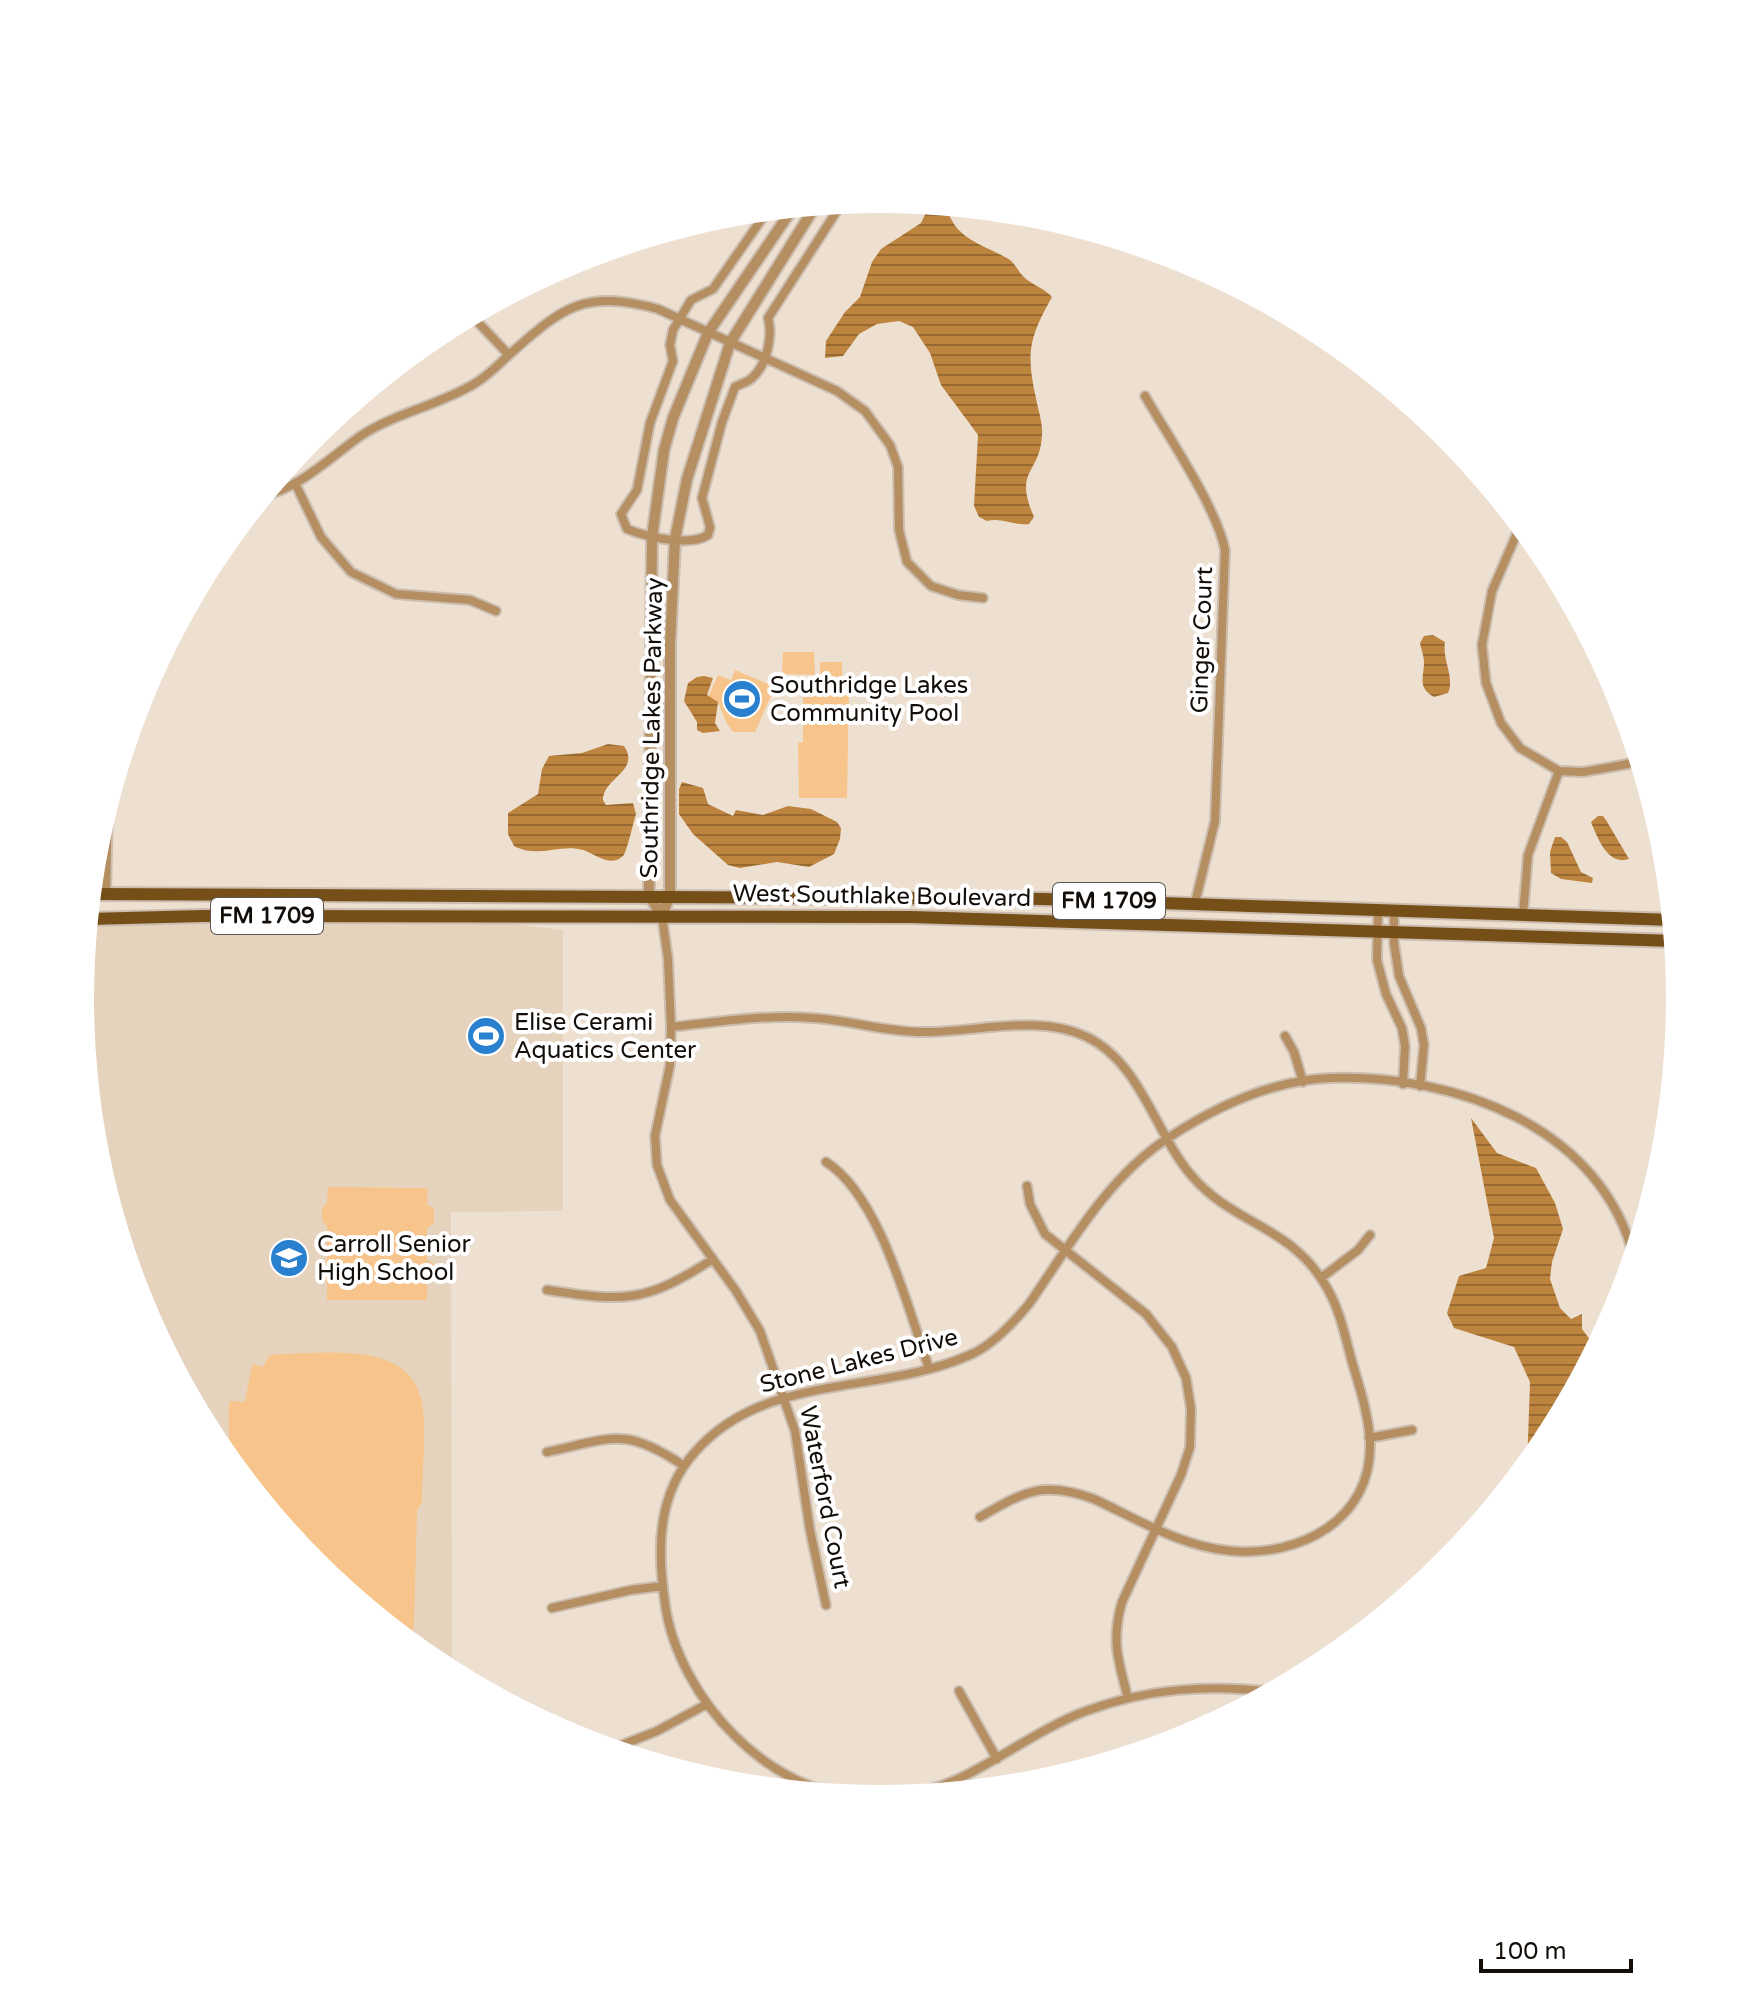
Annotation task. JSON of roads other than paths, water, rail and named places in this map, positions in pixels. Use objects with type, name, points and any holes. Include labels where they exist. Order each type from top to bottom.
[{"type":"main road","name":"West Southlake Boulevard","points":[[101,894],[1043,899],[1662,920]]},
{"type":"main road","name":"West Southlake Boulevard","points":[[99,919],[203,916],[927,917],[1664,941]]},
{"type":"street","points":[[759,223],[713,289],[691,300],[670,337],[673,361],[650,423],[637,490],[621,514],[627,529],[652,537],[689,541],[708,535],[710,527],[702,498],[722,422],[735,387],[751,380],[764,358],[771,335],[768,318],[834,215]]},
{"type":"street","name":"Southridge Lakes Parkway","points":[[662,916],[670,895],[670,645],[675,539],[687,479],[730,343],[809,217]]},
{"type":"street","name":"Southridge Lakes Parkway","points":[[662,916],[649,895],[652,537],[664,450],[673,418],[708,333],[785,219]]},
{"type":"street","points":[[284,487],[295,483],[366,433],[474,384],[547,322],[573,306],[601,299],[639,304],[658,309],[837,391],[865,411],[890,445],[898,467],[899,530],[907,562],[931,586],[958,595],[983,598]]},
{"type":"street","points":[[479,323],[509,355]]},
{"type":"street","name":"Ginger Court","points":[[1145,396],[1200,491],[1225,550],[1215,821],[1195,903]]},
{"type":"street","points":[[295,483],[321,537],[351,572],[396,594],[470,600],[496,611]]},
{"type":"street","points":[[1515,537],[1492,591],[1482,645],[1486,683],[1501,723],[1520,748],[1559,771],[1583,772],[1630,763]]},
{"type":"street","points":[[1523,915],[1528,855],[1559,771]]},
{"type":"street","points":[[106,894],[107,860]]},
{"type":"street","points":[[1378,911],[1376,931],[1380,977],[1402,1028],[1405,1046],[1403,1084]]},
{"type":"street","points":[[1394,911],[1399,976],[1421,1028],[1424,1045],[1420,1086]]},
{"type":"street","name":"Waterford Court","points":[[662,916],[668,959],[671,1027],[670,1065],[655,1136],[657,1165],[670,1200],[760,1331],[795,1431],[810,1530],[826,1605]]},
{"type":"street","points":[[671,1027],[808,1017],[922,1032],[1057,1027],[1087,1037],[1117,1060],[1144,1097],[1183,1166],[1213,1199],[1288,1241],[1321,1278],[1341,1320],[1369,1438],[1367,1473],[1358,1497],[1341,1517],[1308,1541],[1294,1546],[1231,1551],[1188,1543],[1094,1499],[1049,1489],[1022,1493],[980,1517]]},
{"type":"street","points":[[1285,1036],[1294,1052],[1303,1082]]},
{"type":"street","name":"Stone Lakes Drive","points":[[795,1781],[748,1749],[707,1704],[689,1673],[674,1637],[663,1586],[661,1529],[672,1491],[684,1466],[704,1442],[732,1418],[784,1396],[929,1368],[972,1355],[1016,1319],[1116,1182],[1167,1139],[1230,1103],[1303,1082],[1330,1078],[1420,1086],[1461,1095],[1524,1120],[1559,1141],[1587,1168],[1615,1208],[1629,1239]]},
{"type":"street","points":[[826,1162],[848,1179],[876,1226],[892,1260],[929,1368]]},
{"type":"street","points":[[1027,1186],[1039,1226],[1065,1251],[1146,1314],[1172,1347],[1186,1378],[1191,1409],[1190,1447],[1181,1475],[1116,1621],[1114,1640],[1128,1698]]},
{"type":"street","points":[[1321,1278],[1358,1250],[1370,1235]]},
{"type":"street","points":[[547,1290],[606,1299],[639,1296],[685,1277],[713,1259]]},
{"type":"street","points":[[1369,1438],[1412,1430]]},
{"type":"street","points":[[547,1452],[627,1437],[657,1447],[684,1466]]},
{"type":"street","points":[[552,1608],[663,1586]]},
{"type":"street","name":"Stone Lakes Drive","points":[[949,1782],[1083,1712],[1128,1698],[1174,1689],[1255,1691]]},
{"type":"street","points":[[959,1691],[997,1759]]},
{"type":"street","points":[[626,1743],[657,1731],[707,1704]]},
{"type":"place","name":"Southridge Lakes Community Pool","points":[[742,699]]},
{"type":"place","name":"Elise Cerami Aquatics Center","points":[[486,1036]]},
{"type":"place","name":"Carroll Senior High School","points":[[289,1258]]}]
